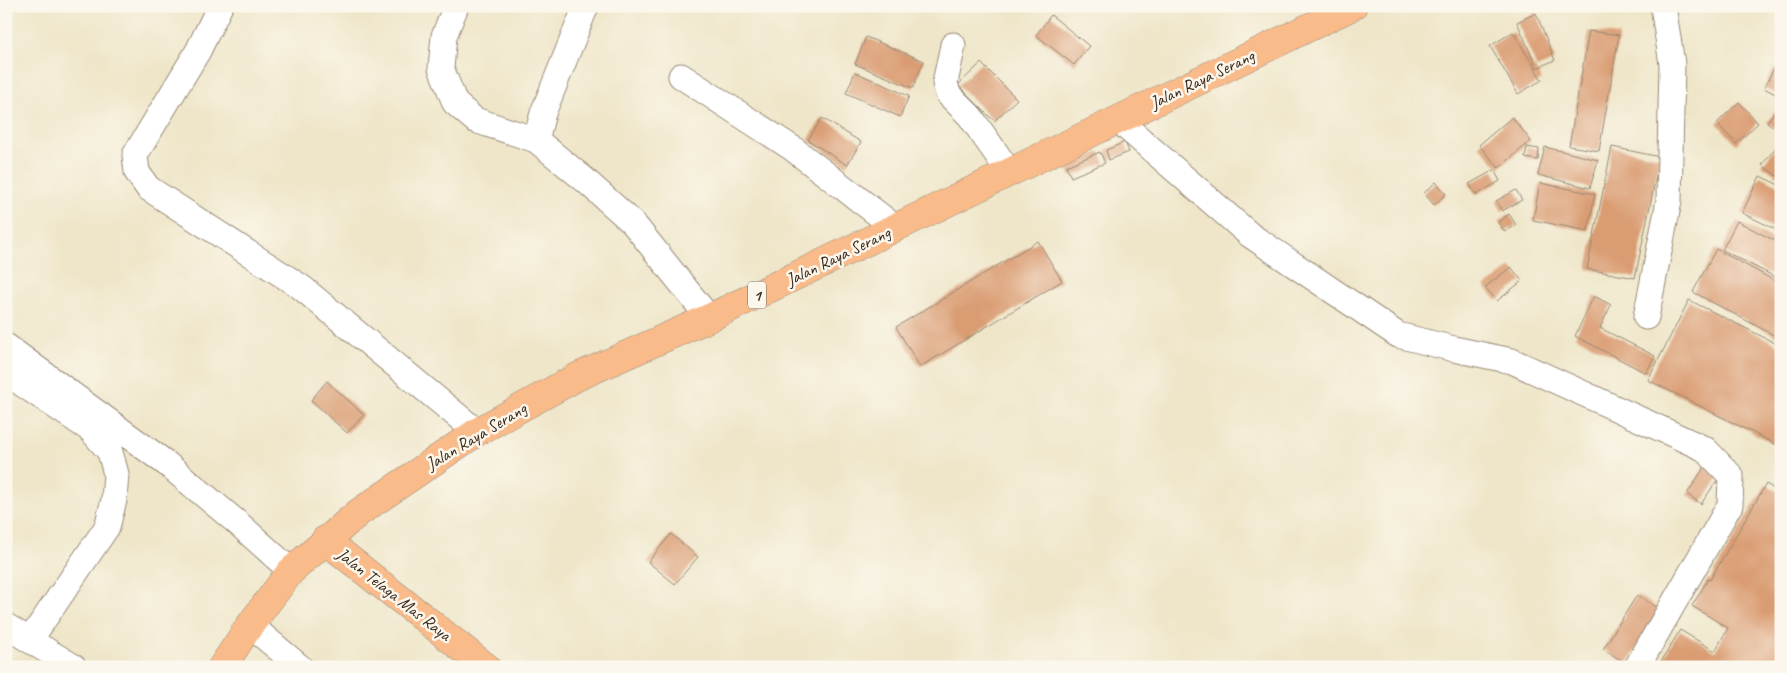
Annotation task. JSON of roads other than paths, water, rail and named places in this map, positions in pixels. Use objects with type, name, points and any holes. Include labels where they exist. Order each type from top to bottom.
[{"type":"main road","name":"Jalan Raya Serang","points":[[222,667],[291,571],[358,513],[477,432],[577,377],[710,318],[1353,6]]},
{"type":"main road","name":"Jalan Telaga Mas Raya","points":[[325,540],[486,667]]},
{"type":"street","points":[[220,6],[198,51],[135,155],[137,172],[148,188],[301,288],[477,432]]},
{"type":"street","points":[[456,6],[444,36],[441,68],[455,103],[475,120],[536,140],[585,180],[633,224],[710,318]]},
{"type":"street","points":[[536,140],[543,113],[586,6]]},
{"type":"street","points":[[1646,317],[1669,201],[1672,64],[1663,6]]},
{"type":"street","points":[[953,45],[945,83],[948,94],[970,116],[1010,173]]},
{"type":"street","points":[[681,76],[792,148],[896,228]]},
{"type":"street","points":[[1118,120],[1250,235],[1398,335],[1512,361],[1705,449],[1731,476],[1730,505],[1637,667]]},
{"type":"street","points":[[6,346],[167,464],[240,525],[291,571]]},
{"type":"street","points":[[6,373],[91,430],[110,452],[116,474],[114,500],[107,527],[30,640]]},
{"type":"street","points":[[6,626],[74,667]]},
{"type":"street","points":[[250,626],[300,667]]}]
